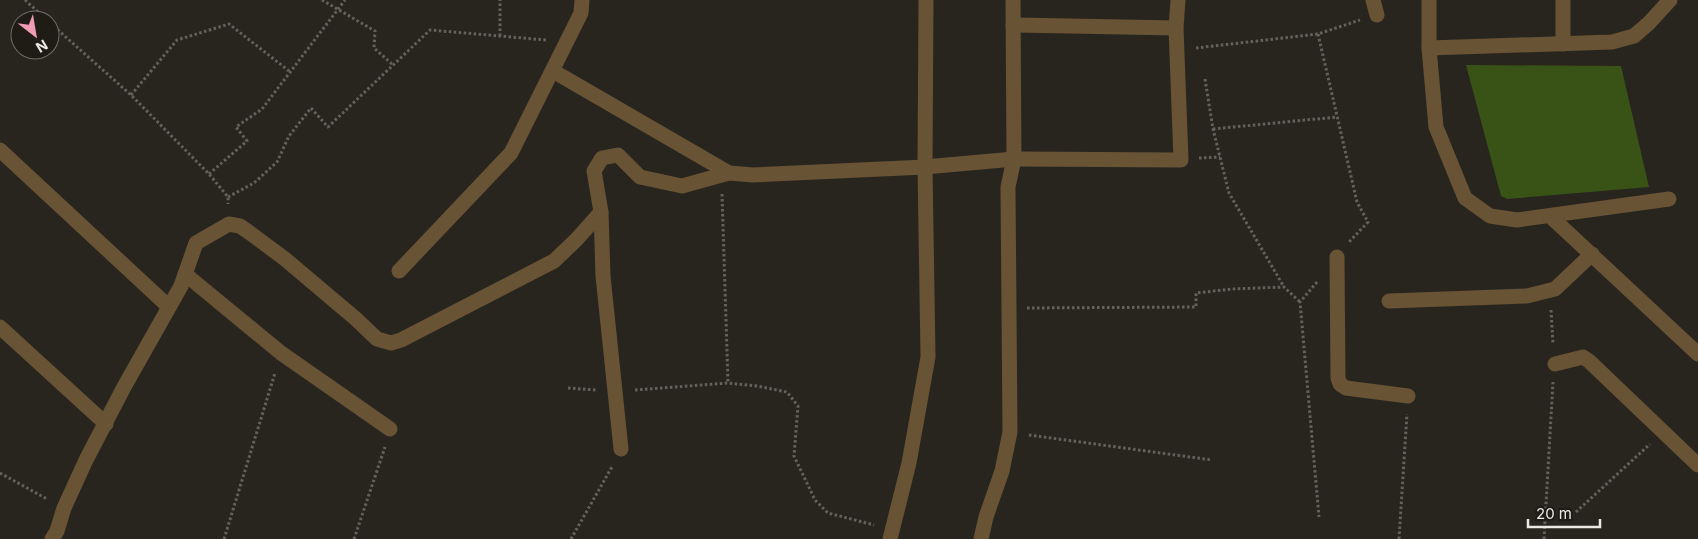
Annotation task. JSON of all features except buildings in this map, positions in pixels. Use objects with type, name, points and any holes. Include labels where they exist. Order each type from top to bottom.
[{"type":"street","points":[[399,271],[511,153],[581,13],[582,0]]},
{"type":"street","points":[[891,535],[909,464],[928,357],[925,167],[926,0]]},
{"type":"street","points":[[981,539],[986,517],[1002,471],[1010,432],[1008,187],[1014,159],[1013,0]]},
{"type":"street","points":[[621,449],[603,276],[601,212],[594,171],[602,158],[618,155],[640,177],[682,186],[725,174],[752,175],[925,167],[1014,159],[1181,160],[1176,28],[1178,0]]},
{"type":"street","points":[[1429,0],[1429,48],[1436,127],[1465,198],[1490,216],[1517,220],[1669,199]]},
{"type":"street","points":[[1563,0],[1563,44]]},
{"type":"street","points":[[1429,48],[1612,42],[1634,36],[1670,0]]},
{"type":"street","points":[[1013,25],[1176,28]]},
{"type":"street","points":[[553,71],[725,174]]},
{"type":"street","points":[[0,150],[169,307]]},
{"type":"street","points":[[52,539],[86,460],[124,387],[181,286],[196,243],[229,224],[240,226],[333,299],[378,339],[391,343],[401,340],[554,261],[601,212]]},
{"type":"street","points":[[1550,216],[1698,354]]},
{"type":"street","points":[[1389,301],[1527,296],[1555,288],[1592,254]]},
{"type":"street","points":[[1337,257],[1338,378],[1340,384],[1346,388],[1408,396]]},
{"type":"street","points":[[185,274],[281,353],[390,430]]},
{"type":"street","points":[[2,330],[106,424]]},
{"type":"street","points":[[1554,364],[1583,357],[1589,360],[1698,465]]},
{"type":"path","points":[[25,0],[36,10]]},
{"type":"path","points":[[322,0],[374,31],[374,48],[393,65]]},
{"type":"path","points":[[209,174],[247,141],[236,127],[262,109],[289,71],[346,0]]},
{"type":"path","points":[[500,0],[500,36]]},
{"type":"path","points":[[1177,50],[1318,34],[1375,7]]},
{"type":"path","points":[[131,94],[177,40],[229,24],[289,71]]},
{"type":"path","points":[[228,197],[254,183],[277,162],[289,136],[312,108],[328,127],[430,30],[567,42]]},
{"type":"path","points":[[60,32],[131,94],[209,174],[228,197],[229,224]]},
{"type":"path","points":[[1318,34],[1357,202],[1368,222]]},
{"type":"path","points":[[1205,79],[1213,129],[1229,193],[1284,287],[1300,302]]},
{"type":"path","points":[[1213,129],[1337,117]]},
{"type":"path","points":[[725,174],[728,384]]},
{"type":"path","points":[[1009,308],[1196,307],[1196,293],[1232,289],[1284,287]]},
{"type":"path","points":[[224,539],[281,353]]},
{"type":"path","points":[[568,388],[615,392],[728,384],[757,386],[787,392],[798,406],[794,456],[815,500],[828,513],[891,535]]},
{"type":"path","points":[[1400,539],[1408,396]]},
{"type":"path","points":[[354,539],[390,430]]},
{"type":"path","points":[[1010,432],[1212,460]]},
{"type":"path","points":[[1576,512],[1663,432]]},
{"type":"path","points":[[1544,539],[1550,442]]},
{"type":"path","points":[[571,539],[621,449]]},
{"type":"path","points":[[0,473],[64,508]]},
{"type":"green space","points":[[1466,65],[1621,66],[1649,187],[1507,199],[1501,196]]}]
